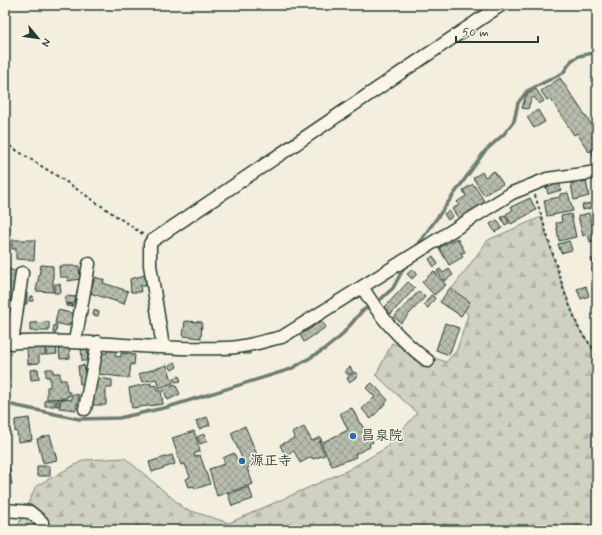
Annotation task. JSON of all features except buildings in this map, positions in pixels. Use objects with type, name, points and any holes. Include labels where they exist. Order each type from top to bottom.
[{"type":"street","points":[[163,347],[150,265],[150,244],[152,241],[502,5]]},
{"type":"street","points":[[22,273],[9,343],[34,340],[98,342],[163,347],[225,348],[242,346],[282,337],[512,193],[532,184],[571,175],[597,172]]},
{"type":"street","points":[[75,341],[89,264]]},
{"type":"street","points":[[362,287],[376,310],[403,341],[428,361]]},
{"type":"street","points":[[85,409],[98,342]]},
{"type":"street","points":[[5,510],[30,512],[42,522],[42,530]]},
{"type":"path","points":[[5,143],[65,181],[152,241]]},
{"type":"path","points":[[532,184],[564,291],[579,329],[597,354]]},
{"type":"green space","points":[[541,217],[557,270],[579,329],[597,354],[597,530],[16,530],[36,486],[84,460],[125,458],[185,509],[229,523],[348,470],[386,448],[417,413],[376,375],[392,343],[446,362],[457,350],[468,315],[451,290],[488,240]]},
{"type":"waterway","points":[[414,250],[485,151],[504,134],[514,121],[518,103],[527,91],[563,73],[572,60],[579,56],[597,52]]},
{"type":"waterway","points":[[12,405],[79,419],[119,418],[168,407],[291,369],[325,349],[340,337],[362,311],[380,300],[393,288],[406,264]]},
{"type":"place","name":"昌泉院","points":[[353,436]]},
{"type":"place","name":"源正寺","points":[[242,461]]}]
